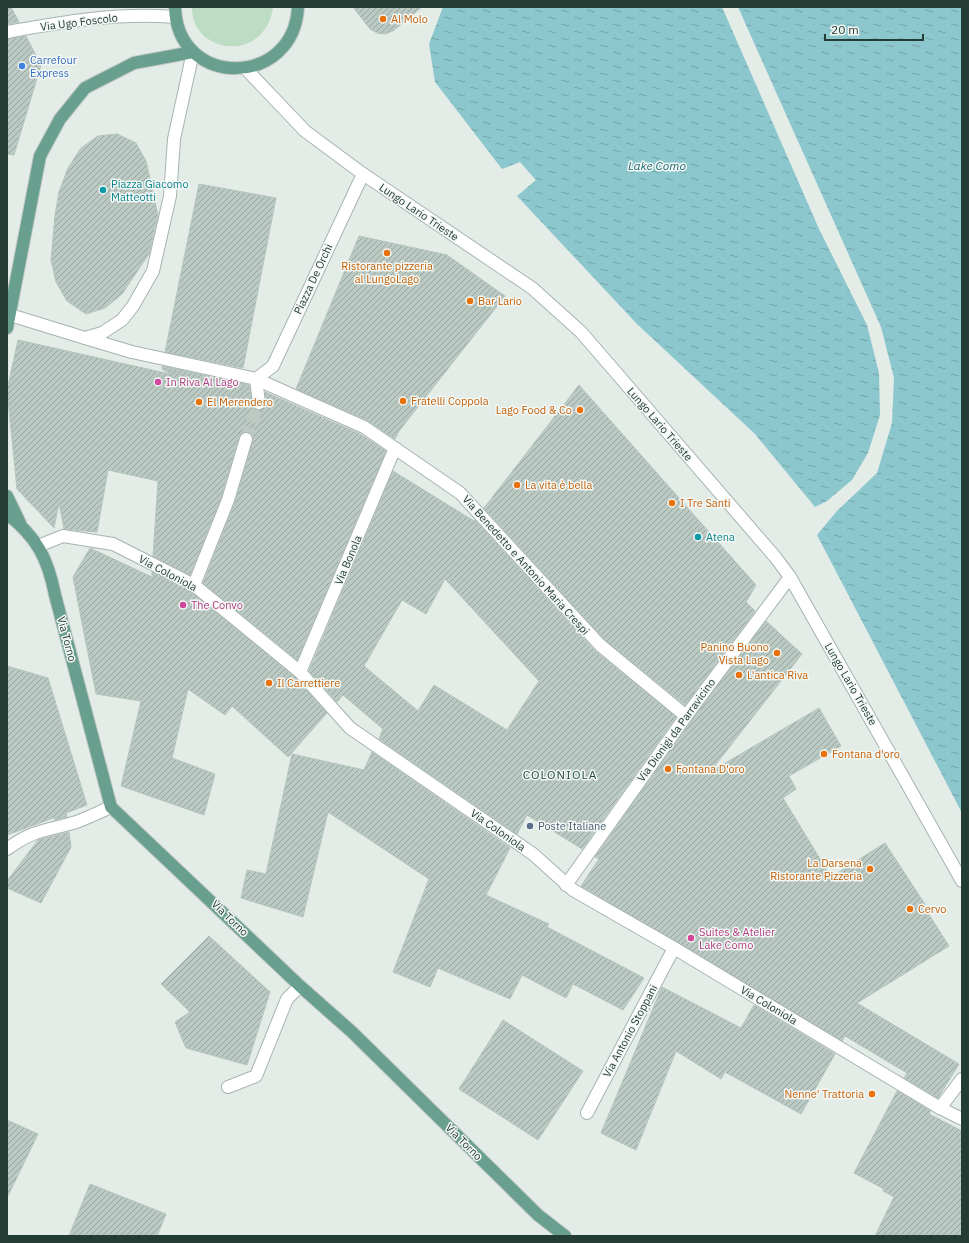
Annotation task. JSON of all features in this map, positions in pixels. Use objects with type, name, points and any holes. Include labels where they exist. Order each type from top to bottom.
[{"type":"main road","points":[[175,12],[178,30],[193,52],[212,64],[223,68],[246,68],[264,63],[279,52],[291,37],[298,20],[298,7]]},
{"type":"main road","points":[[7,328],[40,156],[60,119],[85,88],[92,84],[134,63],[193,52]]},
{"type":"main road","points":[[7,496],[20,524]]},
{"type":"main road","points":[[7,514],[20,524]]},
{"type":"main road","name":"Via Torno","points":[[20,524],[38,546],[50,569],[55,595],[111,807],[300,986],[352,1032],[538,1215],[565,1236]]},
{"type":"street","name":"Via Ugo Foscolo","points":[[7,32],[49,25],[175,12]]},
{"type":"street","points":[[85,338],[102,333],[122,320],[133,306],[153,271],[170,196],[174,139],[193,52]]},
{"type":"street","name":"Lungo Lario Trieste","points":[[246,68],[305,131],[363,174],[532,288],[581,332],[776,558],[790,577],[962,881]]},
{"type":"street","name":"Piazza De Orchi","points":[[256,379],[273,366],[363,174]]},
{"type":"street","name":"Via Benedetto e Antonio Maria Crespi","points":[[9,315],[132,352],[256,379],[364,427],[460,493],[600,645],[686,716]]},
{"type":"street","points":[[256,379],[259,402]]},
{"type":"street","points":[[194,585],[228,500],[246,439]]},
{"type":"street","name":"Via Bonola","points":[[300,672],[396,448]]},
{"type":"street","name":"Via Coloniola","points":[[38,546],[63,536],[113,544],[194,585],[300,672],[350,728],[533,854],[566,885],[940,1108],[962,1119]]},
{"type":"street","name":"Via Dionigi da Parravicino","points":[[566,885],[686,716],[790,577]]},
{"type":"street","points":[[7,849],[25,836],[46,828],[74,823],[111,807]]},
{"type":"street","name":"Via Antonio Stoppani","points":[[587,1113],[674,948]]},
{"type":"street","points":[[228,1087],[256,1076],[287,999],[300,986]]},
{"type":"street","points":[[940,1108],[962,1079]]},
{"type":"green space","points":[[192,7],[273,8],[267,26],[256,38],[243,45],[229,46],[215,43],[203,35],[195,23]]},
{"type":"water","name":"Lake Como","points":[[443,7],[722,7],[819,229],[867,325],[879,373],[880,415],[868,453],[852,480],[827,501],[815,507],[755,434],[637,324],[517,196],[536,180],[520,162],[502,169],[435,82],[429,44]]},
{"type":"water","points":[[738,7],[962,7],[962,813],[817,535],[837,511],[877,473],[892,423],[894,378],[881,327]]},
{"type":"building","points":[[7,7],[11,7],[19,22],[7,24]]},
{"type":"building","name":"Al Molo","points":[[353,7],[422,7],[393,31],[385,34],[377,33],[370,29]]},
{"type":"building","points":[[26,36],[41,65],[14,155],[7,154],[7,39]]},
{"type":"building","points":[[117,134],[136,143],[146,161],[158,215],[149,254],[122,294],[105,308],[86,314],[67,301],[56,282],[51,260],[55,215],[59,192],[68,168],[81,148],[98,136]]},
{"type":"building","points":[[199,184],[276,198],[243,368],[165,352]]},
{"type":"building","points":[[359,236],[447,255],[505,296],[399,431],[395,439],[367,420],[296,389]]},
{"type":"building","points":[[18,340],[170,374],[162,369],[162,366],[249,385],[252,404],[256,410],[260,410],[266,406],[265,392],[360,434],[386,451],[297,660],[203,583],[235,502],[253,441],[252,434],[245,432],[239,437],[221,498],[190,575],[153,556],[158,481],[108,470],[97,532],[64,529],[59,503],[54,528],[17,489],[7,390]]},
{"type":"building","points":[[579,385],[756,585],[746,602],[755,611],[685,705],[605,640],[484,508]]},
{"type":"building","points":[[393,471],[474,521],[475,520],[594,650],[676,717],[582,849],[527,815],[517,834],[379,739],[383,729],[343,695],[337,702],[309,671]],"holes":[[[445,579],[539,681],[507,730],[434,685],[418,711],[364,666],[402,600],[426,614]]]},
{"type":"building","points":[[90,548],[152,577],[152,572],[190,591],[295,677],[327,713],[288,757],[232,706],[225,715],[188,689],[172,758],[215,774],[204,815],[121,786],[141,701],[96,694],[73,577]]},
{"type":"building","points":[[766,621],[802,654],[710,772],[819,708],[841,746],[789,776],[796,789],[783,798],[831,877],[885,843],[930,912],[928,913],[949,946],[857,1003],[959,1064],[938,1098],[904,1078],[907,1073],[845,1036],[842,1041],[581,886],[599,859],[595,857],[692,720]]},
{"type":"building","points":[[7,666],[48,678],[87,805],[66,813],[67,817],[54,820],[56,817],[7,835]]},
{"type":"building","points":[[372,752],[510,848],[486,895],[549,924],[547,927],[644,978],[623,1010],[573,984],[566,998],[522,975],[510,999],[438,968],[430,987],[393,972],[429,879],[328,812],[303,917],[241,898],[247,870],[266,874],[292,754],[364,770]]},
{"type":"building","points":[[69,832],[71,847],[41,903],[7,888],[7,881],[38,840]]},
{"type":"building","points":[[209,936],[270,992],[247,1065],[186,1048],[175,1022],[190,1012],[161,984]]},
{"type":"building","points":[[662,987],[741,1028],[754,1005],[835,1054],[801,1114],[725,1072],[721,1079],[676,1051],[636,1150],[601,1133]]},
{"type":"building","points":[[503,1020],[583,1071],[538,1140],[459,1089]]},
{"type":"building","points":[[897,1091],[931,1111],[929,1114],[962,1131],[962,1236],[875,1236],[894,1197],[883,1191],[884,1189],[854,1173]]},
{"type":"building","points":[[7,1120],[38,1134],[7,1198]]},
{"type":"building","points":[[90,1184],[166,1214],[157,1236],[69,1236]]},
{"type":"tunnel","points":[[246,439],[259,403]]},
{"type":"place","name":"Al Molo","points":[[383,19]]},
{"type":"place","name":"Carrefour Express","points":[[22,66]]},
{"type":"place","name":"Piazza Giacomo Matteotti","points":[[103,190]]},
{"type":"place","name":"Ristorante pizzeria al LungoLago","points":[[387,253]]},
{"type":"place","name":"Bar Lario","points":[[470,301]]},
{"type":"place","name":"In Riva Al Lago","points":[[158,382]]},
{"type":"place","name":"Fratelli Coppola","points":[[403,401]]},
{"type":"place","name":"El Merendero","points":[[199,402]]},
{"type":"place","name":"Lago Food & Co","points":[[580,410]]},
{"type":"place","name":"La vita è bella","points":[[517,485]]},
{"type":"place","name":"I Tre Santi","points":[[672,503]]},
{"type":"place","name":"Atena","points":[[698,537]]},
{"type":"place","name":"The Convo","points":[[183,605]]},
{"type":"place","name":"Panino Buono Vista Lago","points":[[777,653]]},
{"type":"place","name":"L'antica Riva","points":[[739,675]]},
{"type":"place","name":"Il Carrettiere","points":[[269,683]]},
{"type":"place","name":"Fontana d'oro","points":[[824,754]]},
{"type":"place","name":"Fontana D'oro","points":[[668,769]]},
{"type":"place","name":"Poste Italiane","points":[[530,826]]},
{"type":"place","name":"La Darsena Ristorante Pizzeria","points":[[870,869]]},
{"type":"place","name":"Cervo","points":[[910,909]]},
{"type":"place","name":"Suites & Atelier Lake Como","points":[[691,938]]},
{"type":"place","name":"Nenne' Trattoria","points":[[872,1094]]},
{"type":"district","name":"COLONIOLA","points":[[560,775]]}]
